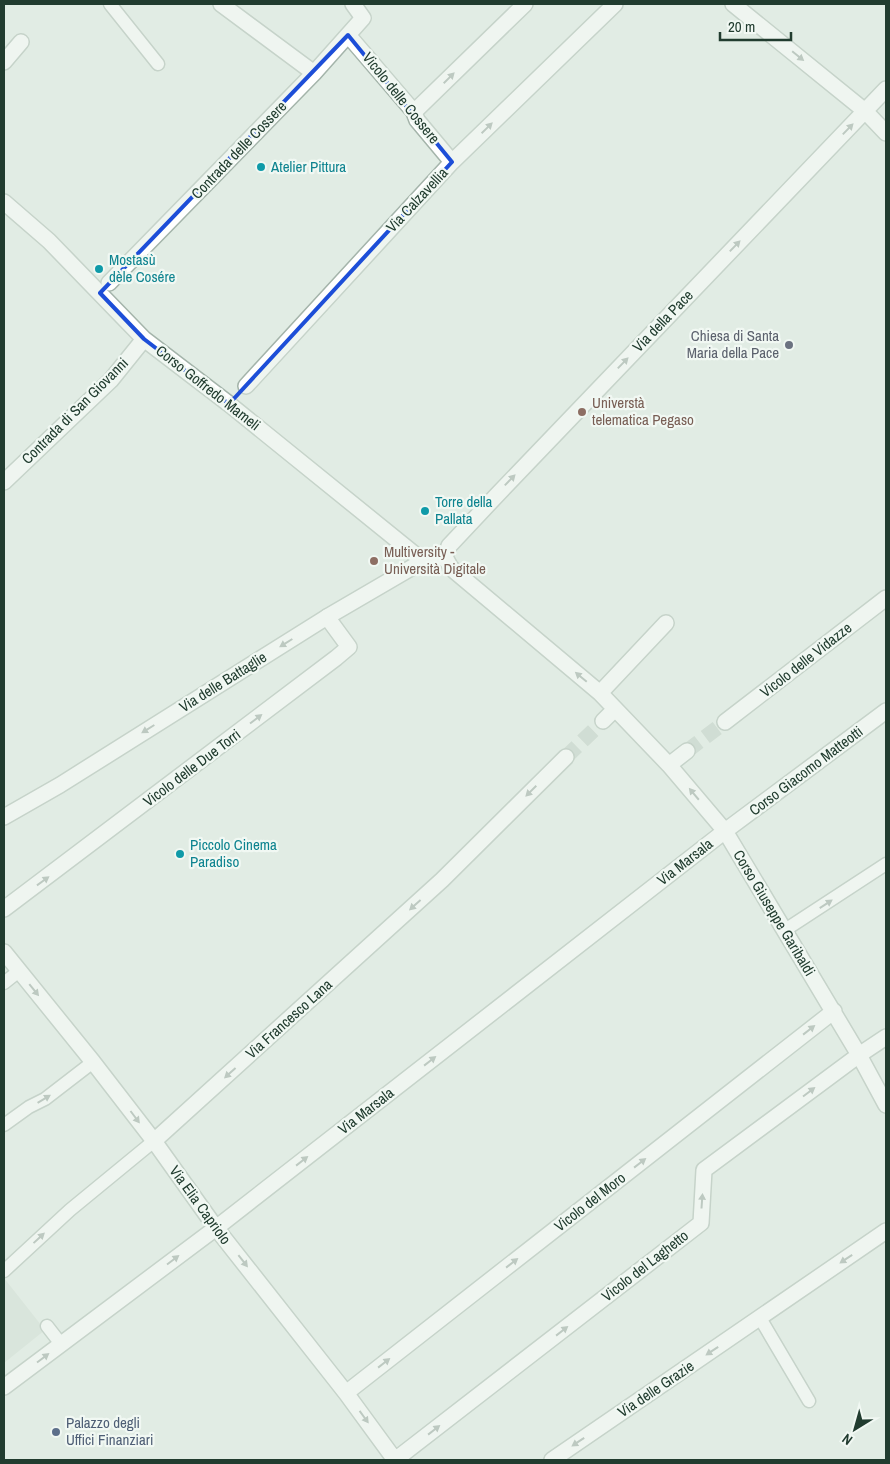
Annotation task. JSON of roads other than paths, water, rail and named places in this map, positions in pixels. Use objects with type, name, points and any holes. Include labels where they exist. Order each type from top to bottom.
[{"type":"street","points":[[221,4],[314,73]]},
{"type":"street","name":"Contrada delle Cossere","points":[[104,288],[348,36],[363,18],[354,4]]},
{"type":"street","points":[[414,112],[525,4]]},
{"type":"street","name":"Via Calzavellia","points":[[229,404],[452,162],[615,4]]},
{"type":"street","points":[[732,4],[865,111],[886,133]]},
{"type":"street","name":"Vicolo delle Cossere","points":[[348,36],[414,112],[417,120],[452,162]]},
{"type":"street","points":[[4,62],[21,42]]},
{"type":"street","name":"Via della Pace","points":[[445,557],[449,546],[496,494],[886,89]]},
{"type":"street","name":"Corso Goffredo Mameli","points":[[4,202],[104,288],[144,338],[229,404],[423,561]]},
{"type":"street","name":"Contrada di San Giovanni","points":[[4,482],[111,380],[144,338]]},
{"type":"street","name":"Via delle Battaglie","points":[[4,817],[60,785],[327,617],[423,561],[445,557]]},
{"type":"street","name":"Corso Giuseppe Garibaldi","points":[[445,557],[450,568],[600,693],[669,765],[725,831],[834,1011],[886,1105]]},
{"type":"street","name":"Vicolo delle Vidazze","points":[[725,722],[886,598]]},
{"type":"street","name":"Vicolo delle Due Torri","points":[[4,909],[349,647],[327,617]]},
{"type":"street","points":[[600,693],[666,623]]},
{"type":"street","points":[[603,721],[615,709]]},
{"type":"street","name":"Corso Giacomo Matteotti","points":[[725,831],[886,711]]},
{"type":"street","points":[[669,765],[687,751]]},
{"type":"street","name":"Via Francesco Lana","points":[[154,1141],[442,880],[566,757]]},
{"type":"street","name":"Via Marsala","points":[[4,1387],[216,1228],[725,831]]},
{"type":"street","name":"Via Elia Capriolo","points":[[4,952],[154,1141],[216,1228],[346,1393],[395,1460]]},
{"type":"street","name":"Vicolo del Moro","points":[[346,1393],[834,1011]]},
{"type":"street","name":"Vicolo del Laghetto","points":[[395,1460],[701,1223],[704,1170],[859,1054],[886,1037]]},
{"type":"street","name":"Via delle Grazie","points":[[552,1460],[886,1231]]},
{"type":"lane","points":[[110,4],[158,64]]},
{"type":"lane","points":[[785,930],[886,864]]},
{"type":"lane","points":[[4,983],[19,971]]},
{"type":"lane","points":[[4,1125],[29,1106],[45,1099],[93,1062]]},
{"type":"lane","name":"Via Francesco Lana","points":[[4,1271],[70,1210],[154,1141]]},
{"type":"lane","points":[[760,1318],[809,1401]]},
{"type":"lane","points":[[47,1326],[61,1344]]},
{"type":"tunnel","points":[[566,757],[603,721]]},
{"type":"tunnel","points":[[687,751],[725,722]]},
{"type":"place","name":"Atelier Pittura","points":[[261,167]]},
{"type":"place","name":"Mostasù dèle Cosére","points":[[99,269]]},
{"type":"place","name":"Chiesa di Santa Maria della Pace","points":[[789,345]]},
{"type":"place","name":"Universtà telematica Pegaso","points":[[582,412]]},
{"type":"place","name":"Torre della Pallata","points":[[425,511]]},
{"type":"place","name":"Multiversity - Università Digitale","points":[[374,561]]},
{"type":"place","name":"Piccolo Cinema Paradiso","points":[[180,854]]},
{"type":"place","name":"Palazzo degli Uffici Finanziari","points":[[56,1432]]}]
